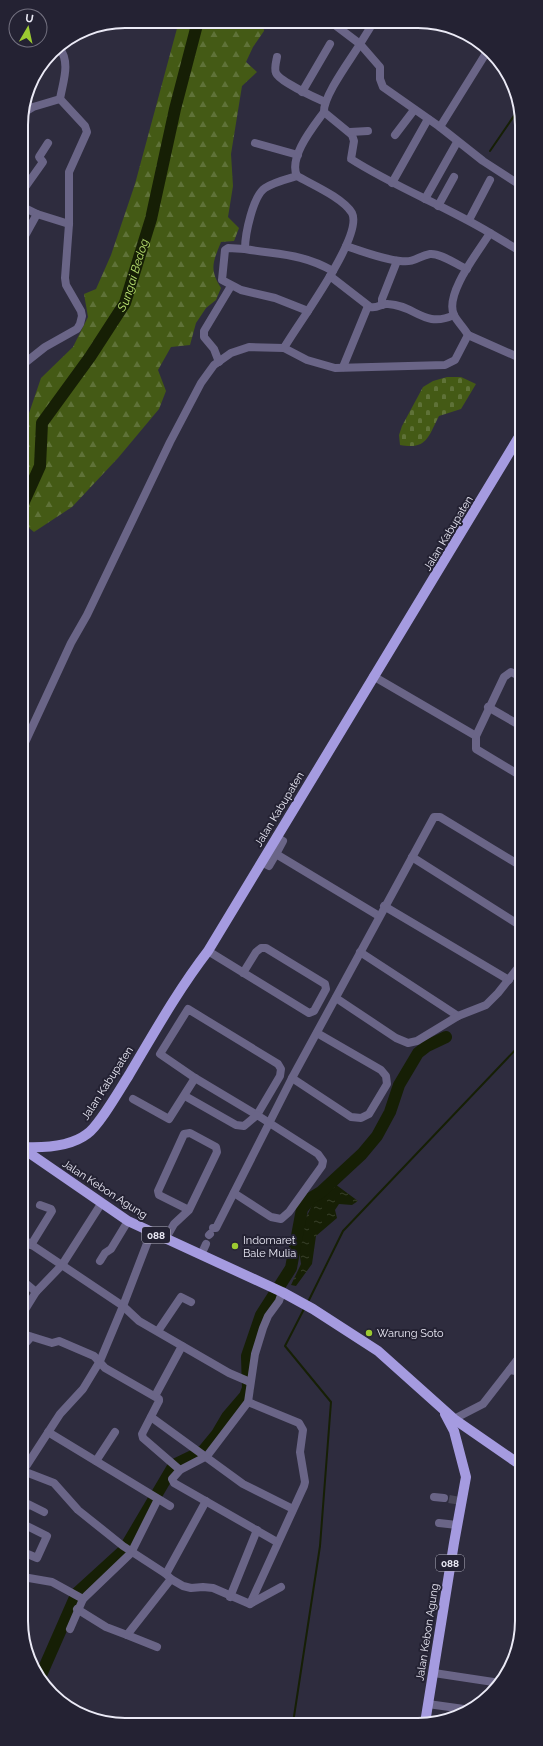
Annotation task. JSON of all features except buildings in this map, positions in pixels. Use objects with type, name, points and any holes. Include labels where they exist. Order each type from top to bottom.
[{"type":"main road","name":"Jalan Kabupaten","points":[[28,1147],[60,1145],[78,1140],[88,1134],[119,1091],[182,985],[208,951],[515,443]]},
{"type":"main road","name":"Jalan Kebon Agung","points":[[28,1151],[128,1222],[282,1292],[313,1309],[378,1351],[441,1407],[452,1420],[466,1471],[426,1717]]},
{"type":"main road","points":[[452,1420],[515,1461]]},
{"type":"street","points":[[340,28],[360,44],[380,67],[380,79],[383,87],[440,127],[483,161],[515,182]]},
{"type":"street","points":[[284,348],[331,274],[346,246],[354,222],[353,215],[347,206],[297,176],[295,166],[303,143],[324,112],[325,102],[370,28]]},
{"type":"street","points":[[302,92],[330,44]]},
{"type":"street","points":[[60,99],[66,65],[62,51]]},
{"type":"street","points":[[440,127],[485,56]]},
{"type":"street","points":[[277,57],[276,74],[302,92],[325,102]]},
{"type":"street","points":[[30,109],[60,99]]},
{"type":"street","points":[[28,361],[45,347],[77,329],[82,320],[81,312],[66,286],[65,278],[69,224],[68,172],[88,132],[85,126],[60,99]]},
{"type":"street","points":[[395,134],[414,110]]},
{"type":"street","points":[[324,112],[350,132],[354,138],[351,159],[392,183],[469,220],[515,248]]},
{"type":"street","points":[[392,183],[428,120]]},
{"type":"street","points":[[350,132],[368,131]]},
{"type":"street","points":[[28,184],[44,162],[39,157],[48,142]]},
{"type":"street","points":[[255,143],[298,155]]},
{"type":"street","points":[[425,199],[456,144]]},
{"type":"street","points":[[244,248],[246,235],[259,193],[268,186],[297,176]]},
{"type":"street","points":[[438,206],[454,177]]},
{"type":"street","points":[[469,220],[490,180]]},
{"type":"street","points":[[28,210],[37,214],[69,224]]},
{"type":"street","points":[[28,230],[37,214]]},
{"type":"street","points":[[490,233],[467,269],[453,294],[451,302],[454,315],[468,335],[515,356]]},
{"type":"street","points":[[346,246],[397,261],[414,261],[425,255],[436,254],[467,269]]},
{"type":"street","points":[[308,311],[289,302],[241,290],[222,280],[221,276],[225,250],[228,248],[244,248],[303,257],[317,261],[368,306],[376,308],[388,304],[404,308],[436,321],[444,320],[454,315]]},
{"type":"street","points":[[382,305],[382,299],[397,261]]},
{"type":"street","points":[[219,362],[214,349],[204,337],[204,331],[231,286]]},
{"type":"street","points":[[343,367],[368,306]]},
{"type":"street","points":[[28,736],[71,643],[95,599],[112,560],[190,403],[208,373],[219,362],[231,353],[249,348],[284,348],[317,364],[335,368],[445,365],[455,360],[468,335]]},
{"type":"street","points":[[515,674],[511,672],[508,673],[488,707],[476,736],[476,749],[515,772]]},
{"type":"street","points":[[373,676],[476,736]]},
{"type":"street","points":[[488,707],[515,723]]},
{"type":"street","points":[[211,1233],[216,1228],[292,1078],[428,825],[434,817],[437,816],[515,862]]},
{"type":"street","points":[[261,862],[269,866],[283,841],[276,837]]},
{"type":"street","points":[[276,854],[379,916]]},
{"type":"street","points":[[412,857],[515,922]]},
{"type":"street","points":[[384,906],[509,980]]},
{"type":"street","points":[[208,951],[243,973],[309,1013],[314,1011],[326,989],[325,984],[266,948],[261,948],[256,952],[243,973]]},
{"type":"street","points":[[360,952],[458,1016]]},
{"type":"street","points":[[336,998],[396,1038],[408,1044],[417,1041],[458,1016],[486,1005],[515,972]]},
{"type":"street","points":[[184,1096],[236,1126],[244,1126],[257,1115],[280,1076],[281,1069],[278,1064],[188,1009],[160,1054],[195,1078],[257,1115],[318,1154],[323,1160],[322,1166],[290,1212],[281,1219],[271,1218],[234,1193]]},
{"type":"street","points":[[292,1078],[351,1117],[361,1118],[369,1114],[387,1084],[386,1076],[381,1070],[317,1033]]},
{"type":"street","points":[[133,1099],[169,1119],[195,1078]]},
{"type":"street","points":[[166,1238],[174,1224],[189,1210],[217,1152],[216,1148],[190,1133],[184,1134],[168,1166],[158,1191],[159,1195],[189,1210]]},
{"type":"street","points":[[28,1305],[36,1292],[62,1265],[102,1204]]},
{"type":"street","points":[[28,1242],[52,1211],[52,1209],[40,1205]]},
{"type":"street","points":[[100,1261],[105,1253],[111,1249],[128,1222]]},
{"type":"street","points":[[28,1463],[60,1414],[83,1389],[100,1361],[151,1233]]},
{"type":"street","points":[[28,1244],[123,1306],[139,1321],[229,1373],[250,1382]]},
{"type":"street","points":[[201,1255],[206,1244]]},
{"type":"street","points":[[28,1285],[36,1292]]},
{"type":"street","points":[[277,1542],[172,1481],[172,1477],[178,1468],[207,1456],[248,1402],[255,1354],[265,1321],[279,1302],[282,1292]]},
{"type":"street","points":[[158,1331],[181,1297],[191,1302]]},
{"type":"street","points":[[28,1336],[52,1343],[58,1341],[94,1356],[105,1368],[155,1396],[159,1401],[142,1432],[143,1438],[178,1468]]},
{"type":"street","points":[[155,1396],[182,1346]]},
{"type":"street","points":[[452,1420],[483,1404],[515,1364]]},
{"type":"street","points":[[510,1370],[515,1371]]},
{"type":"street","points":[[248,1402],[299,1423],[302,1427],[303,1432],[300,1452],[305,1482],[250,1604]]},
{"type":"street","points":[[151,1417],[207,1456],[243,1484],[293,1509]]},
{"type":"street","points":[[48,1432],[170,1506]]},
{"type":"street","points":[[96,1461],[115,1432]]},
{"type":"street","points":[[28,1473],[54,1483],[78,1510],[132,1552],[183,1586],[191,1588],[208,1587],[250,1604],[281,1587]]},
{"type":"street","points":[[434,1497],[447,1499]]},
{"type":"street","points":[[70,1629],[77,1609],[83,1599],[132,1552],[158,1498]]},
{"type":"street","points":[[128,1635],[168,1577],[206,1501]]},
{"type":"street","points":[[28,1504],[44,1512]]},
{"type":"street","points":[[439,1523],[457,1526]]},
{"type":"street","points":[[28,1527],[46,1536],[37,1558],[28,1554]]},
{"type":"street","points":[[230,1597],[257,1530]]},
{"type":"street","points":[[28,1579],[52,1582],[83,1599]]},
{"type":"street","points":[[77,1609],[106,1627],[158,1647]]},
{"type":"street","points":[[434,1673],[493,1682]]},
{"type":"street","points":[[428,1704],[460,1708]]},
{"type":"green space","points":[[177,28],[264,28],[264,31],[253,47],[246,62],[257,72],[242,86],[231,154],[233,186],[228,217],[239,228],[234,241],[221,242],[214,260],[215,276],[221,288],[216,300],[206,308],[196,323],[190,345],[171,347],[158,370],[166,391],[159,409],[118,458],[72,507],[34,532],[28,527],[28,416],[41,378],[73,347],[88,317],[84,294],[96,289],[111,255],[135,184]]},
{"type":"green space","points":[[447,377],[461,377],[476,384],[461,409],[439,416],[426,440],[416,446],[400,445],[399,435],[402,426],[423,387],[433,381]]},
{"type":"water","points":[[335,1184],[358,1201],[352,1205],[339,1204],[335,1210],[337,1218],[316,1236],[312,1264],[296,1286],[291,1285],[301,1264],[299,1249],[305,1220],[314,1201]]},
{"type":"waterway","name":"Sungai Bedog","points":[[28,493],[40,466],[42,423],[90,357],[125,303],[151,219],[175,109],[196,28]]},
{"type":"waterway","points":[[490,151],[514,115]]},
{"type":"waterway","points":[[128,1543],[174,1465],[203,1451],[217,1434],[227,1417],[245,1396],[248,1388],[247,1356],[261,1315],[291,1268],[302,1209],[311,1198],[321,1192],[362,1154],[377,1136],[390,1112],[399,1085],[418,1053],[427,1046],[446,1037]]},
{"type":"waterway","points":[[308,1302],[343,1231],[515,1050]]},
{"type":"waterway","points":[[294,1718],[320,1546],[331,1402],[285,1346],[305,1307]]},
{"type":"waterway","points":[[43,1671],[77,1593],[122,1552]]},
{"type":"tunnel","points":[[449,1499],[460,1501]]},
{"type":"place","name":"Indomaret Bale Mulia","points":[[235,1246]]},
{"type":"place","name":"Warung Soto","points":[[369,1333]]}]
